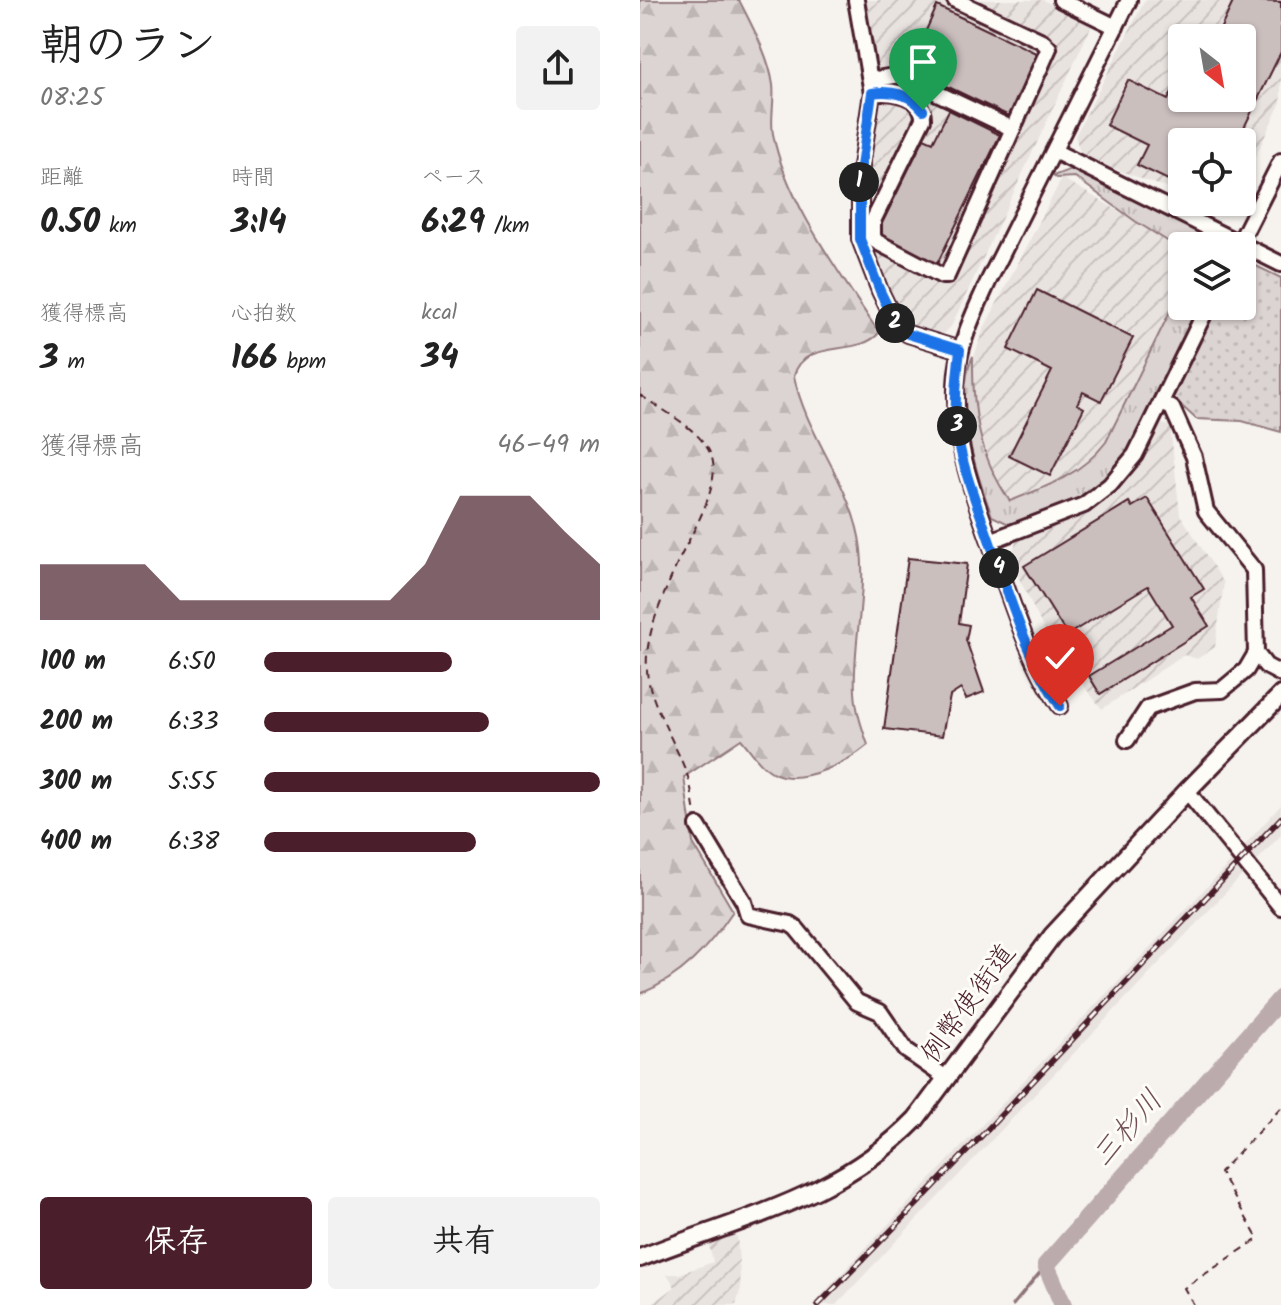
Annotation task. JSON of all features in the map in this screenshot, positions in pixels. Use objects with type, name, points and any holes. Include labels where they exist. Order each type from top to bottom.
[{"type":"main road","name":"例幣使街道","points":[[640,1258],[763,1213],[838,1181],[891,1145],[916,1119],[1052,936],[1281,695]]},
{"type":"street","points":[[856,0],[872,93],[860,173],[860,239],[897,326],[908,334],[960,350]]},
{"type":"street","points":[[872,93],[889,90],[919,104],[923,110],[923,119],[873,221],[873,237],[877,242],[947,276],[1049,48],[1042,41],[955,0]]},
{"type":"street","points":[[1061,0],[1116,27]]},
{"type":"street","points":[[1060,706],[1033,660],[974,497],[957,427],[956,387],[960,350],[989,280],[1129,0]]},
{"type":"street","points":[[869,76],[877,79],[899,75],[1013,129]]},
{"type":"street","points":[[1054,151],[1213,232]]},
{"type":"street","points":[[1245,232],[1281,161]]},
{"type":"street","points":[[1256,253],[1281,264]]},
{"type":"street","points":[[990,541],[1084,505],[1122,473],[1135,455],[1201,320]]},
{"type":"street","points":[[1127,740],[1148,708],[1195,691],[1222,690],[1246,670],[1256,653],[1254,570],[1206,511],[1194,457],[1172,408],[1161,403]]},
{"type":"street","points":[[1256,653],[1266,666],[1281,674]]},
{"type":"street","points":[[1187,791],[1281,907]]},
{"type":"street","points":[[698,826],[744,902],[748,915],[796,928],[857,1002],[880,1012],[906,1050],[946,1078]]},
{"type":"path","points":[[640,395],[695,433],[712,456],[713,479],[703,510],[661,606],[650,640],[646,671],[669,739],[686,771],[698,826]]},
{"type":"path","points":[[1194,1305],[1184,1288],[1258,1239],[1220,1172],[1281,1108]]},
{"type":"shaded area","points":[[863,0],[1043,0],[1092,25],[951,327],[942,335],[913,328],[903,323],[895,313],[869,243],[865,224],[868,168],[879,92]]},
{"type":"shaded area","points":[[1145,0],[1281,0],[1281,102],[1256,155],[1256,128],[1168,128],[1168,189],[1081,156],[1075,136]]},
{"type":"shaded area","points":[[1062,178],[1168,240],[1169,320],[1104,447],[1084,470],[1010,506],[985,463],[973,421],[970,369],[983,330]]},
{"type":"shaded area","points":[[1158,424],[1170,425],[1180,514],[1224,583],[1215,647],[1197,659],[1184,655],[1102,709],[1052,646],[1011,562],[1016,541],[1087,513],[1122,485],[1139,464]]},
{"type":"shaded area","points":[[1281,805],[1281,835],[1254,864],[1242,848]]},
{"type":"shaded area","points":[[1236,856],[1248,869],[836,1305],[812,1305]]},
{"type":"shaded area","points":[[737,1236],[741,1288],[736,1305],[651,1305],[675,1287],[667,1274],[679,1274],[713,1262],[708,1242]]},
{"type":"green space","points":[[640,0],[739,0],[768,63],[773,91],[773,134],[790,186],[817,238],[879,333],[858,345],[809,356],[794,376],[799,396],[843,489],[857,528],[862,589],[855,692],[868,745],[825,770],[787,777],[766,768],[741,739],[684,777],[693,843],[733,911],[693,960],[669,979],[640,994]]},
{"type":"green space","points":[[1074,168],[1202,232],[1168,232],[1168,241],[1075,177],[1053,176]]},
{"type":"green space","points":[[1256,266],[1281,278],[1281,432],[1242,421],[1196,419],[1171,396],[1209,320],[1256,320]]},
{"type":"green space","points":[[1168,316],[1168,320],[1194,320],[1149,414],[1116,466],[1097,487],[1076,501],[1013,526],[992,516],[973,458],[965,394],[973,356],[976,414],[984,450],[1010,501],[1075,471],[1106,442]]},
{"type":"building","points":[[1234,0],[1281,2],[1281,52],[1256,103],[1256,24],[1223,24]]},
{"type":"building","points":[[937,6],[1038,54],[1009,116],[909,68]]},
{"type":"building","points":[[1128,80],[1168,100],[1168,112],[1252,112],[1244,128],[1168,128],[1168,180],[1137,165],[1147,145],[1106,125]]},
{"type":"building","points":[[949,110],[1000,135],[937,264],[876,235],[924,138],[933,142]]},
{"type":"building","points":[[1037,290],[1133,338],[1101,401],[1083,392],[1077,404],[1084,408],[1050,476],[1009,456],[1052,371],[1008,349]]},
{"type":"building","points":[[1147,498],[1204,589],[1191,597],[1209,626],[1100,694],[1089,676],[1172,625],[1148,586],[1067,635],[1024,566],[1129,502],[1132,507]]},
{"type":"building","points":[[908,558],[967,564],[959,623],[969,625],[966,640],[984,692],[966,699],[961,689],[950,696],[942,736],[884,729]]},
{"type":"waterway","name":"三杉川","points":[[1063,1305],[1046,1265],[1281,998]]},
{"type":"waterway","points":[[1013,1305],[1046,1265]]},
{"type":"railway","points":[[818,1305],[1281,818]]},
{"type":"route","points":[[923,110],[919,104],[889,90],[872,93],[860,173],[860,239],[897,326],[908,334],[960,350],[956,400],[960,450],[1027,646],[1039,674],[1060,706]]}]
